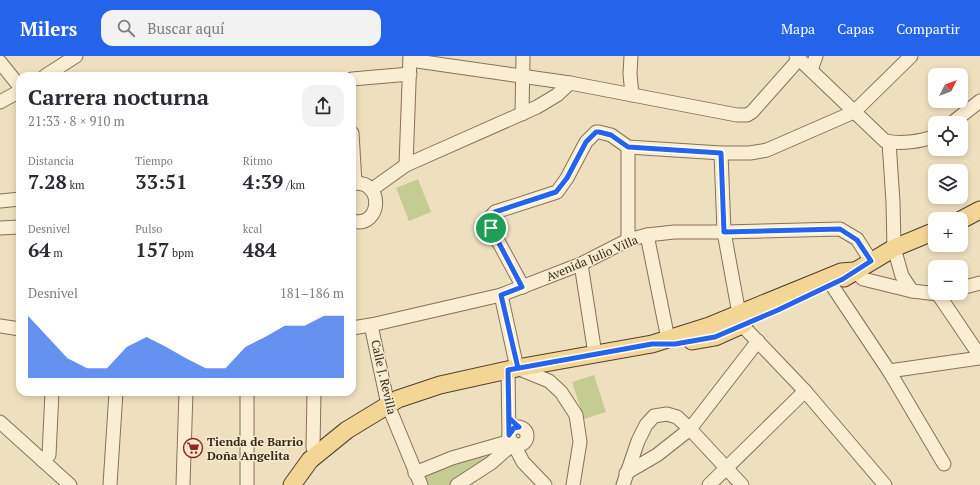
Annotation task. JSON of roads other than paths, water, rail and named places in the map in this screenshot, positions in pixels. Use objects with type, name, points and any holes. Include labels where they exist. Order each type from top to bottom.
[{"type":"main road","points":[[968,216],[980,210]]},
{"type":"main road","points":[[292,485],[310,460],[317,454],[347,430],[398,399],[440,385],[513,369],[652,344],[709,326],[741,320],[778,310],[831,284],[894,248],[928,234]]},
{"type":"main road","points":[[652,344],[675,344],[715,337],[741,320],[841,272],[854,271]]},
{"type":"street","points":[[51,72],[76,56]]},
{"type":"street","points":[[522,114],[523,56]]},
{"type":"street","points":[[631,56],[630,74],[632,95]]},
{"type":"street","points":[[811,70],[816,56]]},
{"type":"street","points":[[522,287],[491,228],[489,219],[495,212],[556,192],[567,178],[586,142],[596,132],[611,135],[628,147],[721,153],[750,153],[767,150],[854,112],[911,56]]},
{"type":"street","points":[[356,78],[410,63],[570,83],[737,115],[747,115],[752,112],[798,58],[885,141],[895,143],[928,139]]},
{"type":"street","points":[[0,62],[16,82]]},
{"type":"street","points":[[406,164],[410,63]]},
{"type":"street","points":[[371,190],[406,164],[538,107],[557,95],[570,83]]},
{"type":"street","points":[[0,102],[16,93]]},
{"type":"street","points":[[961,116],[980,101]]},
{"type":"street","points":[[889,142],[894,248],[902,276],[912,291]]},
{"type":"street","points":[[628,147],[628,240]]},
{"type":"street","points":[[721,153],[724,232],[741,320],[805,391],[885,485]]},
{"type":"street","points":[[356,183],[367,186],[371,190],[376,201],[376,207],[373,214],[362,221],[356,221]]},
{"type":"street","points":[[0,200],[16,199]]},
{"type":"street","points":[[0,228],[16,228]]},
{"type":"street","name":"Avenida Julio Villa","points":[[356,327],[501,295],[581,264],[628,240],[647,235],[674,232],[840,229],[857,240],[871,261]]},
{"type":"street","points":[[647,235],[668,339]]},
{"type":"street","points":[[581,264],[595,354]]},
{"type":"street","points":[[854,271],[863,279],[912,291],[928,293]]},
{"type":"street","points":[[968,286],[980,283]]},
{"type":"street","points":[[831,284],[889,371],[944,464]]},
{"type":"street","points":[[501,295],[513,369],[509,418],[513,442],[523,462],[544,485]]},
{"type":"street","points":[[889,371],[980,357],[944,300]]},
{"type":"street","name":"Calle J. Revilla","points":[[371,325],[388,405],[421,485]]},
{"type":"street","points":[[0,326],[16,328]]},
{"type":"street","points":[[624,479],[690,428],[758,340]]},
{"type":"street","points":[[513,369],[548,381],[561,392],[576,415],[580,442],[573,485]]},
{"type":"street","points":[[708,485],[805,391]]},
{"type":"street","points":[[43,461],[49,455],[52,396]]},
{"type":"street","points":[[110,485],[116,396]]},
{"type":"street","points":[[183,485],[186,396]]},
{"type":"street","points":[[246,396],[247,485]]},
{"type":"street","points":[[314,396],[313,448],[317,454]]},
{"type":"street","points":[[624,479],[638,441],[646,425],[654,416],[667,414],[677,417],[690,428],[742,485]]},
{"type":"street","points":[[415,472],[452,458],[513,442],[524,443],[527,435],[525,430],[509,418]]},
{"type":"street","points":[[0,422],[43,461],[61,482]]},
{"type":"street","points":[[457,485],[491,463],[513,442]]},
{"type":"place","name":"Tienda de Barrio Doña Angelita","points":[[193,448]]}]
